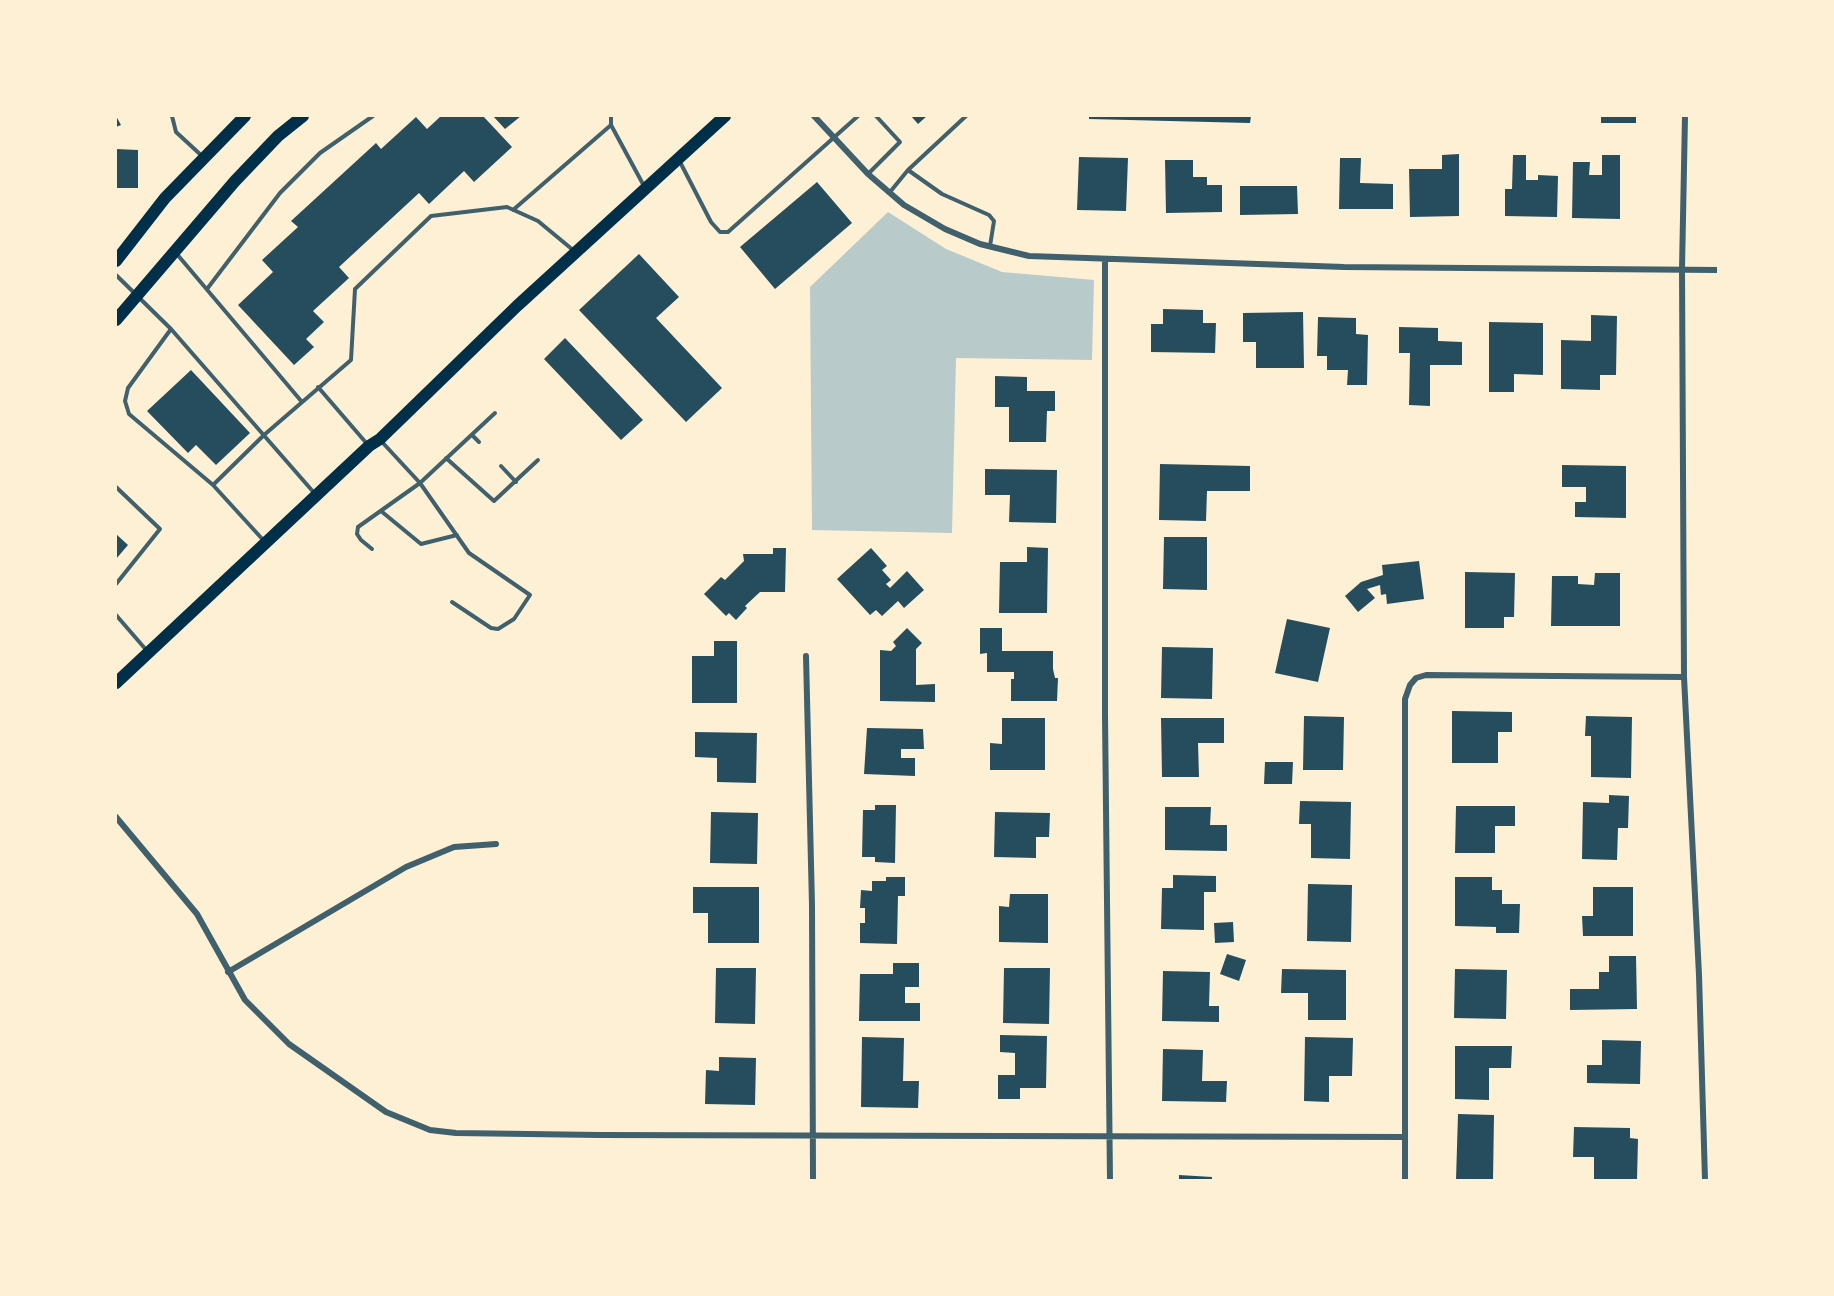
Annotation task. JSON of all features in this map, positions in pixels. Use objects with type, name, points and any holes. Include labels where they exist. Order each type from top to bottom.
[{"type":"main road","points":[[116,261],[165,198],[245,116]]},
{"type":"main road","points":[[116,320],[176,253],[235,181],[278,136],[303,116]]},
{"type":"main road","points":[[116,683],[725,116]]},
{"type":"street","points":[[814,116],[868,174],[890,193],[945,229],[990,247],[1029,256],[1344,267],[1719,270]]},
{"type":"street","points":[[1685,116],[1682,269],[1684,677],[1699,975],[1705,1180]]},
{"type":"street","points":[[1105,260],[1105,715],[1110,1180]]},
{"type":"street","points":[[806,656],[812,905],[813,1180]]},
{"type":"street","points":[[1405,1180],[1405,699],[1410,685],[1416,678],[1426,675],[1684,677]]},
{"type":"street","points":[[116,817],[197,914],[245,1000],[289,1044],[386,1112],[430,1130],[456,1133],[1405,1137]]},
{"type":"street","points":[[228,972],[406,867],[454,847],[496,844]]},
{"type":"lane","points":[[172,116],[176,132],[204,158]]},
{"type":"lane","points":[[207,290],[280,193],[321,153],[373,116]]},
{"type":"lane","points":[[611,116],[611,125],[648,186]]},
{"type":"lane","points":[[678,159],[711,222],[720,232],[728,232],[858,116]]},
{"type":"lane","points":[[868,174],[900,142],[876,116]]},
{"type":"lane","points":[[890,193],[908,170],[966,116]]},
{"type":"lane","points":[[513,210],[611,125]]},
{"type":"lane","points":[[908,170],[942,194],[989,215],[994,221],[990,247]]},
{"type":"lane","points":[[213,485],[264,435],[351,360],[355,290],[431,216],[507,207],[538,221],[576,253]]},
{"type":"lane","points":[[176,253],[302,402]]},
{"type":"lane","points":[[116,275],[171,329],[316,495]]},
{"type":"lane","points":[[171,329],[128,388],[125,401],[129,414],[213,485],[266,542]]},
{"type":"lane","points":[[318,387],[420,483],[469,553],[530,595],[514,619],[498,628],[491,628],[452,602]]},
{"type":"lane","points":[[372,549],[357,534],[358,527],[420,483],[495,413]]},
{"type":"lane","points":[[472,435],[479,442]]},
{"type":"lane","points":[[446,458],[494,501],[538,460]]},
{"type":"lane","points":[[501,466],[516,482]]},
{"type":"lane","points":[[116,487],[160,529],[116,584]]},
{"type":"lane","points":[[381,512],[421,544],[457,535]]},
{"type":"lane","points":[[116,615],[148,652]]},
{"type":"shaded area","points":[[888,212],[946,249],[1002,272],[1094,280],[1092,360],[956,358],[952,533],[812,530],[810,287]]},
{"type":"building","points":[[116,116],[121,125],[116,127]]},
{"type":"building","points":[[441,116],[483,116],[512,147],[474,182],[464,171],[429,204],[419,193],[339,267],[349,278],[313,311],[324,322],[306,339],[314,347],[294,365],[238,305],[273,272],[262,260],[298,227],[291,221],[376,143],[381,149],[416,117],[427,129]]},
{"type":"building","points":[[493,116],[521,116],[505,129]]},
{"type":"building","points":[[911,116],[927,116],[918,124]]},
{"type":"building","points":[[1089,116],[1251,116],[1250,123],[1089,119]]},
{"type":"building","points":[[1601,116],[1636,116],[1636,123],[1601,123]]},
{"type":"building","points":[[116,149],[138,150],[138,188],[116,188]]},
{"type":"building","points":[[1459,154],[1459,216],[1410,217],[1409,169],[1442,169],[1442,155]]},
{"type":"building","points":[[1513,155],[1526,155],[1526,180],[1538,180],[1538,175],[1558,176],[1557,217],[1505,216],[1505,189],[1512,189]]},
{"type":"building","points":[[1602,155],[1620,155],[1620,219],[1572,218],[1573,162],[1590,162],[1589,175],[1602,175]]},
{"type":"building","points":[[1079,157],[1128,158],[1126,211],[1077,210]]},
{"type":"building","points":[[1340,158],[1361,158],[1360,183],[1393,184],[1393,209],[1339,209]]},
{"type":"building","points":[[1165,160],[1193,160],[1193,177],[1207,177],[1207,185],[1222,185],[1222,212],[1166,213]]},
{"type":"building","points":[[817,182],[852,223],[775,289],[740,247]]},
{"type":"building","points":[[1240,186],[1297,186],[1298,214],[1240,215]]},
{"type":"building","points":[[639,254],[679,297],[656,318],[722,388],[686,422],[579,310]]},
{"type":"building","points":[[1163,309],[1203,310],[1203,323],[1216,323],[1215,353],[1151,352],[1151,324],[1163,324]]},
{"type":"building","points":[[1303,312],[1304,368],[1256,368],[1256,342],[1243,342],[1243,313]]},
{"type":"building","points":[[1591,315],[1617,316],[1616,375],[1600,375],[1600,390],[1561,389],[1561,340],[1591,341]]},
{"type":"building","points":[[1318,317],[1356,318],[1356,334],[1368,335],[1367,385],[1347,385],[1348,370],[1327,370],[1327,356],[1317,356]]},
{"type":"building","points":[[1489,322],[1543,323],[1543,375],[1514,374],[1514,392],[1489,392]]},
{"type":"building","points":[[1399,327],[1438,328],[1438,341],[1462,342],[1462,365],[1430,365],[1430,406],[1409,405],[1410,353],[1399,353]]},
{"type":"building","points":[[565,338],[643,420],[621,440],[544,359]]},
{"type":"building","points":[[191,370],[250,433],[216,465],[196,445],[188,453],[147,411]]},
{"type":"building","points":[[995,376],[1027,377],[1027,391],[1055,391],[1055,411],[1047,411],[1046,442],[1009,442],[1009,407],[995,407]]},
{"type":"building","points":[[1160,464],[1250,466],[1250,491],[1207,491],[1206,521],[1159,520]]},
{"type":"building","points":[[1562,465],[1626,466],[1626,518],[1575,517],[1575,502],[1586,502],[1586,487],[1562,487]]},
{"type":"building","points":[[985,469],[1057,470],[1056,523],[1009,522],[1010,495],[985,495]]},
{"type":"building","points":[[116,534],[128,545],[116,559]]},
{"type":"building","points":[[1164,537],[1207,537],[1207,590],[1163,589]]},
{"type":"building","points":[[1027,547],[1048,548],[1047,613],[999,613],[1000,562],[1027,562]]},
{"type":"building","points":[[773,548],[786,548],[785,592],[760,592],[745,606],[747,608],[736,620],[729,613],[726,616],[704,594],[721,577],[725,580],[744,561],[743,554],[773,554]]},
{"type":"building","points":[[871,548],[887,566],[882,570],[891,580],[886,584],[890,588],[907,571],[924,590],[904,608],[898,601],[882,616],[876,610],[870,615],[837,579]]},
{"type":"building","points":[[1419,561],[1424,599],[1387,604],[1386,594],[1381,595],[1380,585],[1367,589],[1375,598],[1358,612],[1345,596],[1361,582],[1383,575],[1382,565]]},
{"type":"building","points":[[1465,572],[1515,573],[1514,617],[1504,617],[1504,628],[1465,628]]},
{"type":"building","points":[[1595,573],[1620,573],[1620,626],[1551,626],[1552,576],[1578,576],[1578,584],[1594,585]]},
{"type":"building","points":[[1287,619],[1330,628],[1318,682],[1275,673]]},
{"type":"building","points":[[907,628],[922,643],[916,649],[916,685],[935,684],[935,702],[880,701],[880,650],[891,651],[896,646],[893,642]]},
{"type":"building","points":[[980,628],[1002,628],[1002,651],[1053,651],[1053,669],[1055,678],[1058,678],[1057,701],[1011,701],[1011,679],[1014,679],[1014,672],[987,672],[987,653],[980,654]]},
{"type":"building","points":[[714,641],[737,641],[737,703],[692,703],[692,656],[714,656]]},
{"type":"building","points":[[1162,647],[1213,648],[1212,699],[1161,698]]},
{"type":"building","points":[[1452,711],[1512,712],[1512,732],[1498,732],[1498,763],[1452,763]]},
{"type":"building","points":[[1304,716],[1344,717],[1343,770],[1303,770]]},
{"type":"building","points":[[1586,716],[1632,717],[1631,778],[1591,777],[1591,736],[1585,736]]},
{"type":"building","points":[[1002,718],[1045,718],[1045,770],[990,770],[990,743],[1002,744]]},
{"type":"building","points":[[1161,718],[1224,718],[1224,743],[1198,743],[1199,777],[1162,777]]},
{"type":"building","points":[[867,728],[923,729],[924,749],[901,749],[901,758],[915,758],[915,776],[864,774]]},
{"type":"building","points":[[695,732],[757,733],[756,783],[717,782],[717,758],[695,757]]},
{"type":"building","points":[[1265,762],[1293,762],[1292,784],[1264,784]]},
{"type":"building","points":[[1609,795],[1629,796],[1628,828],[1618,828],[1617,860],[1582,859],[1583,802],[1609,803]]},
{"type":"building","points":[[1300,801],[1351,802],[1350,859],[1311,858],[1311,824],[1299,824]]},
{"type":"building","points":[[875,805],[896,805],[895,863],[875,862],[875,857],[862,857],[863,810],[875,810]]},
{"type":"building","points":[[1456,806],[1515,806],[1515,826],[1495,826],[1495,853],[1455,853]]},
{"type":"building","points":[[1165,807],[1211,807],[1210,825],[1227,825],[1227,851],[1165,850]]},
{"type":"building","points":[[711,812],[758,813],[757,864],[710,863]]},
{"type":"building","points":[[995,812],[1050,813],[1049,837],[1036,837],[1036,858],[994,857]]},
{"type":"building","points":[[1173,875],[1216,876],[1216,892],[1204,892],[1204,930],[1161,929],[1162,888],[1173,888]]},
{"type":"building","points":[[886,877],[905,877],[905,896],[898,896],[897,944],[860,943],[860,923],[865,923],[865,908],[860,908],[861,890],[872,891],[872,881],[886,881]]},
{"type":"building","points":[[1455,877],[1492,877],[1492,890],[1502,890],[1502,904],[1520,904],[1519,933],[1496,933],[1496,927],[1455,926]]},
{"type":"building","points":[[1308,884],[1352,885],[1351,942],[1307,941]]},
{"type":"building","points":[[693,887],[759,887],[759,943],[708,943],[708,913],[693,913]]},
{"type":"building","points":[[1593,887],[1633,887],[1633,936],[1583,936],[1582,916],[1593,916]]},
{"type":"building","points":[[1010,894],[1048,894],[1048,943],[999,942],[999,906],[1009,907]]},
{"type":"building","points":[[1233,922],[1234,942],[1215,943],[1214,923]]},
{"type":"building","points":[[1227,954],[1246,960],[1239,981],[1220,974]]},
{"type":"building","points":[[1609,956],[1636,956],[1637,1009],[1570,1010],[1570,989],[1599,989],[1599,972],[1609,972]]},
{"type":"building","points":[[893,963],[919,963],[919,987],[905,987],[905,1003],[920,1003],[920,1021],[859,1021],[860,974],[893,974]]},
{"type":"building","points":[[716,968],[756,968],[755,1024],[715,1023]]},
{"type":"building","points":[[1004,968],[1050,968],[1049,1024],[1003,1023]]},
{"type":"building","points":[[1282,969],[1346,970],[1346,1020],[1308,1020],[1308,993],[1281,993]]},
{"type":"building","points":[[1455,969],[1507,970],[1506,1019],[1454,1018]]},
{"type":"building","points":[[1163,971],[1210,972],[1209,1006],[1219,1006],[1219,1022],[1162,1021]]},
{"type":"building","points":[[1000,1035],[1047,1036],[1046,1088],[1020,1088],[1020,1099],[998,1099],[998,1075],[1015,1075],[1015,1053],[1000,1052]]},
{"type":"building","points":[[862,1037],[904,1038],[903,1081],[919,1081],[918,1108],[861,1107]]},
{"type":"building","points":[[1305,1037],[1353,1038],[1352,1076],[1329,1076],[1329,1102],[1304,1101]]},
{"type":"building","points":[[1602,1040],[1641,1041],[1640,1084],[1587,1083],[1587,1065],[1602,1065]]},
{"type":"building","points":[[1455,1046],[1512,1046],[1511,1068],[1489,1068],[1489,1100],[1455,1099]]},
{"type":"building","points":[[1163,1049],[1203,1050],[1202,1081],[1227,1081],[1226,1102],[1162,1101]]},
{"type":"building","points":[[719,1057],[756,1058],[755,1105],[705,1104],[706,1070],[719,1071]]},
{"type":"building","points":[[1458,1114],[1494,1115],[1493,1180],[1456,1180]]},
{"type":"building","points":[[1574,1127],[1630,1128],[1630,1138],[1638,1139],[1637,1180],[1594,1180],[1594,1157],[1573,1157]]},
{"type":"building","points":[[1179,1175],[1212,1177],[1212,1180],[1179,1180]]}]
